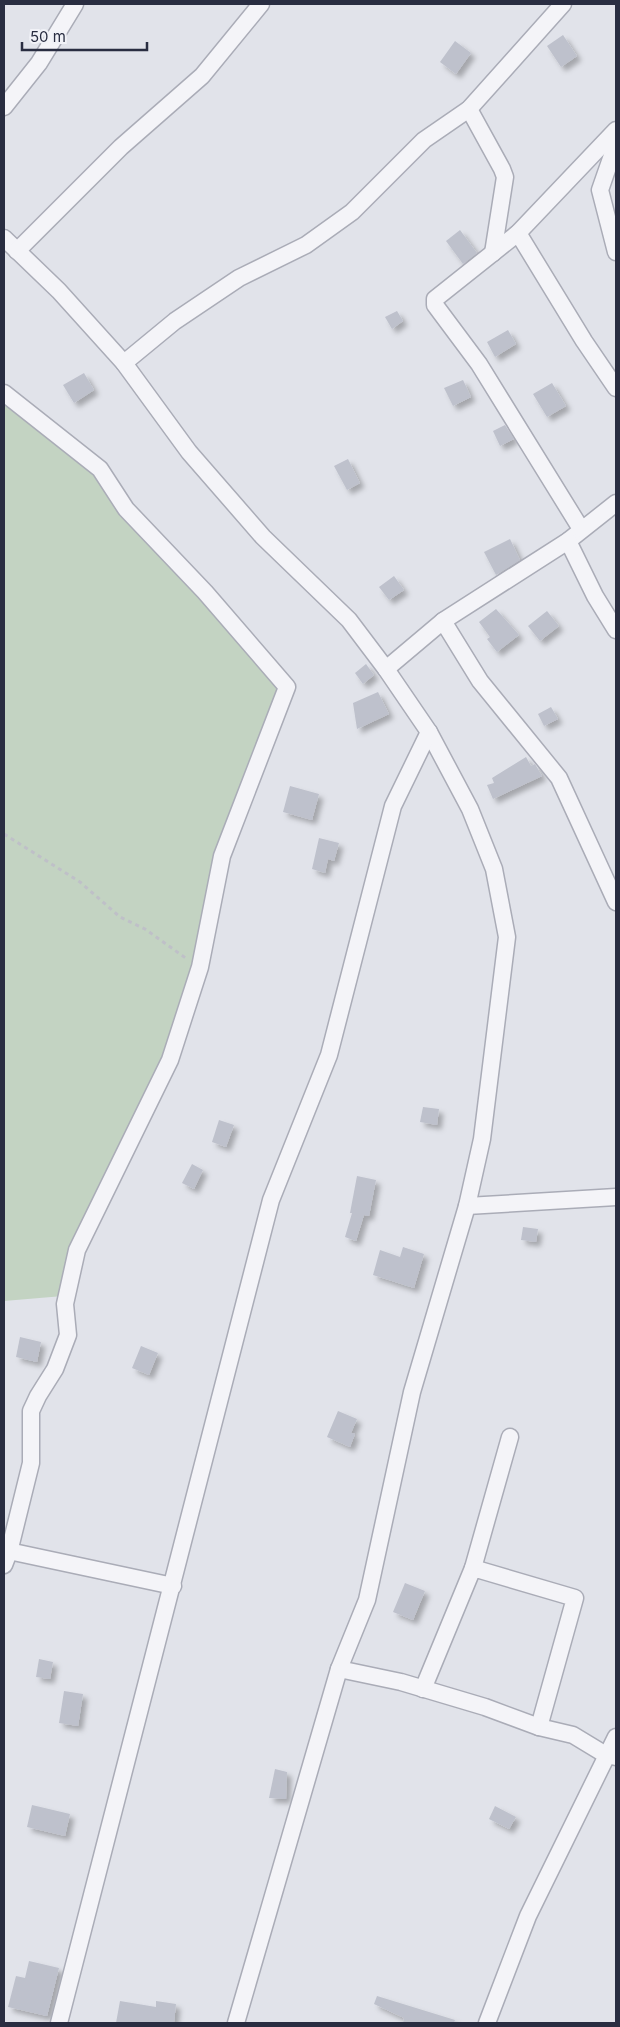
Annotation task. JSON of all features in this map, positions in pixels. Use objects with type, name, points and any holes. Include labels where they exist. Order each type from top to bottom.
[{"type":"street","points":[[4,107],[39,63],[75,4]]},
{"type":"street","points":[[17,251],[121,147],[202,76],[261,4]]},
{"type":"street","points":[[124,363],[175,321],[239,278],[306,245],[352,212],[424,140],[469,109],[563,4]]},
{"type":"street","points":[[469,109],[502,169],[504,177],[493,253]]},
{"type":"street","points":[[581,529],[479,364],[435,305],[435,299],[518,232],[616,130]]},
{"type":"street","points":[[616,144],[600,190],[616,252]]},
{"type":"street","points":[[518,232],[584,341],[616,388]]},
{"type":"street","points":[[4,238],[59,291],[124,363],[196,459],[263,537],[348,620],[386,669],[429,732],[470,809],[494,869],[507,937],[482,1139],[467,1206],[412,1392],[367,1600],[339,1669],[236,2023]]},
{"type":"street","points":[[4,393],[100,469],[126,509],[206,592],[287,685],[222,856],[200,967],[170,1060],[77,1250],[65,1304],[68,1335],[55,1369],[31,1411],[31,1463],[6,1555],[173,1586]]},
{"type":"street","points":[[386,669],[443,621],[568,540],[616,503]]},
{"type":"street","points":[[568,540],[595,596],[616,630]]},
{"type":"street","points":[[443,621],[480,681],[558,778],[616,902]]},
{"type":"street","points":[[59,2023],[271,1200],[329,1055],[393,806],[429,732]]},
{"type":"street","points":[[467,1206],[616,1197]]},
{"type":"street","points":[[423,1689],[473,1568],[510,1437]]},
{"type":"street","points":[[473,1568],[575,1598],[539,1727]]},
{"type":"street","points":[[339,1669],[401,1682],[485,1707],[539,1727],[573,1735],[611,1756]]},
{"type":"street","points":[[487,2023],[528,1916],[611,1756],[616,1737]]},
{"type":"path","points":[[4,834],[80,882],[120,917],[145,930],[200,967]]},
{"type":"green space","points":[[4,397],[22,408],[121,500],[285,687],[221,878],[164,1086],[76,1264],[75,1295],[4,1301]]},
{"type":"building","points":[[563,35],[577,56],[561,67],[547,46]]},
{"type":"building","points":[[455,41],[471,53],[456,74],[440,62]]},
{"type":"building","points":[[460,230],[477,253],[463,264],[446,241]]},
{"type":"building","points":[[397,311],[403,321],[392,329],[385,317]]},
{"type":"building","points":[[508,330],[516,344],[495,357],[487,342]]},
{"type":"building","points":[[84,373],[94,390],[74,403],[63,385]]},
{"type":"building","points":[[463,380],[471,397],[453,406],[444,388]]},
{"type":"building","points":[[552,383],[566,406],[547,417],[533,394]]},
{"type":"building","points":[[505,425],[514,439],[500,446],[493,431]]},
{"type":"building","points":[[348,459],[360,483],[347,490],[334,466]]},
{"type":"building","points":[[510,539],[520,560],[496,575],[484,552]]},
{"type":"building","points":[[394,576],[404,590],[389,600],[379,587]]},
{"type":"building","points":[[496,609],[519,635],[497,652],[487,639],[490,637],[479,622]]},
{"type":"building","points":[[547,611],[559,626],[540,641],[528,626]]},
{"type":"building","points":[[366,664],[374,675],[363,684],[355,673]]},
{"type":"building","points":[[378,692],[389,714],[357,729],[353,703]]},
{"type":"building","points":[[551,707],[558,719],[544,726],[538,714]]},
{"type":"building","points":[[526,757],[531,766],[535,764],[542,776],[493,799],[487,785],[494,783],[492,778]]},
{"type":"building","points":[[290,786],[319,794],[312,820],[283,812]]},
{"type":"building","points":[[319,838],[339,843],[334,861],[328,859],[325,873],[312,869]]},
{"type":"building","points":[[423,1107],[439,1109],[437,1125],[420,1122]]},
{"type":"building","points":[[219,1120],[234,1125],[226,1147],[212,1142]]},
{"type":"building","points":[[192,1164],[203,1170],[194,1189],[182,1183]]},
{"type":"building","points":[[357,1176],[376,1180],[369,1216],[364,1215],[356,1241],[345,1237],[352,1213],[350,1213]]},
{"type":"building","points":[[523,1227],[538,1229],[536,1242],[521,1240]]},
{"type":"building","points":[[403,1247],[424,1254],[414,1288],[373,1275],[380,1250],[400,1257]]},
{"type":"building","points":[[20,1337],[41,1342],[37,1362],[16,1357]]},
{"type":"building","points":[[141,1346],[158,1353],[149,1375],[132,1368]]},
{"type":"building","points":[[338,1411],[357,1419],[351,1433],[355,1434],[350,1447],[327,1437]]},
{"type":"building","points":[[405,1583],[425,1591],[413,1620],[393,1612]]},
{"type":"building","points":[[39,1659],[53,1662],[50,1679],[36,1677]]},
{"type":"building","points":[[64,1691],[83,1694],[78,1726],[59,1723]]},
{"type":"building","points":[[275,1769],[287,1772],[286,1799],[269,1798]]},
{"type":"building","points":[[32,1805],[70,1814],[65,1836],[27,1827]]},
{"type":"building","points":[[495,1806],[516,1817],[509,1829],[489,1819]]},
{"type":"building","points":[[29,1961],[59,1968],[47,2016],[8,2007],[16,1976],[25,1978]]},
{"type":"building","points":[[377,1996],[455,2020],[454,2023],[403,2023],[404,2018],[374,2004]]},
{"type":"building","points":[[120,2001],[156,2007],[156,2001],[176,2004],[174,2023],[116,2023]]}]
